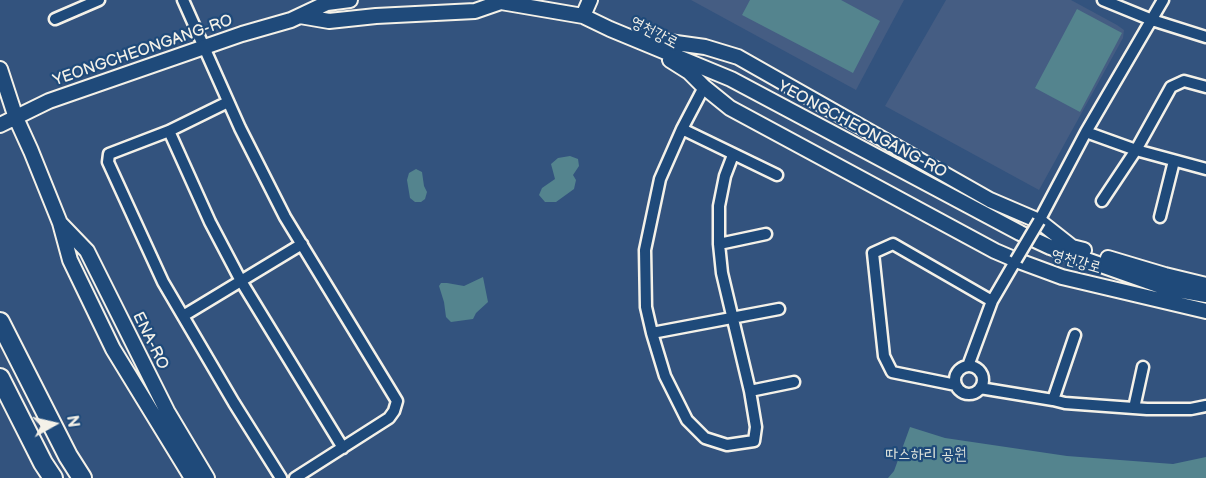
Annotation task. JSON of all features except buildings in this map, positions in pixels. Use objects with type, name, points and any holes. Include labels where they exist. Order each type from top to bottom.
[{"type":"highway","points":[[0,322],[68,456],[82,478]]},
{"type":"highway","points":[[0,378],[43,463],[53,478]]},
{"type":"street","points":[[55,19],[96,0]]},
{"type":"street","points":[[183,0],[228,102],[285,217],[397,401],[389,418],[295,478]]},
{"type":"street","name":"YEONGCHEONGANG-RO","points":[[0,125],[49,101],[300,16],[327,3],[350,0]]},
{"type":"street","points":[[583,16],[590,0]]},
{"type":"street","points":[[1103,0],[1152,20],[1206,37]]},
{"type":"street","points":[[968,366],[992,301],[1163,0]]},
{"type":"street","name":"YEONGCHEONGANG-RO","points":[[300,16],[329,21],[475,11],[498,1],[583,16],[731,79],[1050,247],[1166,288],[1206,295]]},
{"type":"street","name":"영천강로","points":[[610,29],[689,72],[730,108],[995,251],[1062,277],[1206,311]]},
{"type":"street","name":"영천강로","points":[[610,29],[705,47],[738,57],[990,200],[1039,221],[1072,247],[1206,285]]},
{"type":"street","name":"ENA-RO","points":[[0,69],[16,118],[60,223],[70,260],[113,349],[192,478]]},
{"type":"street","points":[[1102,201],[1136,150],[1171,87],[1184,81],[1206,87]]},
{"type":"street","points":[[704,87],[660,179],[645,250],[646,307],[665,376],[680,409],[687,420],[705,438],[728,444],[754,441],[756,427],[734,318],[722,273],[719,244],[718,206],[733,155]]},
{"type":"street","points":[[228,102],[169,131],[109,154],[108,162],[163,282],[234,404],[281,478]]},
{"type":"street","points":[[682,129],[777,175]]},
{"type":"street","points":[[169,131],[210,222],[241,281],[343,448]]},
{"type":"street","points":[[1086,132],[1136,150],[1206,170]]},
{"type":"street","points":[[1160,217],[1174,161]]},
{"type":"street","name":"ENA-RO","points":[[60,223],[87,251],[167,411],[207,478]]},
{"type":"street","points":[[719,244],[766,234]]},
{"type":"street","points":[[183,316],[302,244]]},
{"type":"street","points":[[956,385],[892,372],[884,356],[873,253],[893,244],[992,301]]},
{"type":"street","points":[[652,333],[779,309]]},
{"type":"street","points":[[1053,400],[1075,335]]},
{"type":"street","points":[[968,366],[977,368],[983,380],[980,388],[969,394],[961,392],[956,385],[955,376],[957,372],[968,366]]},
{"type":"street","points":[[1134,408],[1143,367]]},
{"type":"street","points":[[750,391],[794,382]]},
{"type":"street","points":[[980,388],[1065,403],[1134,408],[1191,409],[1206,406]]},
{"type":"shaded area","points":[[691,0],[904,0],[856,90]]},
{"type":"shaded area","points":[[946,0],[1071,0],[1124,30],[1123,38],[1039,190],[885,106]]},
{"type":"green space","points":[[750,0],[841,0],[880,21],[853,73],[742,15]]},
{"type":"green space","points":[[1077,9],[1122,33],[1080,112],[1035,88]]},
{"type":"green space","points":[[570,156],[578,159],[579,166],[573,175],[576,180],[574,189],[556,202],[545,202],[539,195],[542,188],[555,179],[551,164],[558,158]]},
{"type":"green space","points":[[416,169],[422,172],[427,192],[425,199],[421,202],[415,202],[410,198],[407,180],[409,173]]},
{"type":"green space","points":[[483,277],[488,302],[473,319],[451,322],[446,317],[439,286],[441,283],[464,286]]},
{"type":"green space","name":"따스하리 공원","points":[[910,427],[945,438],[1067,456],[1173,464],[1206,457],[1206,478],[888,478],[894,471]]}]
